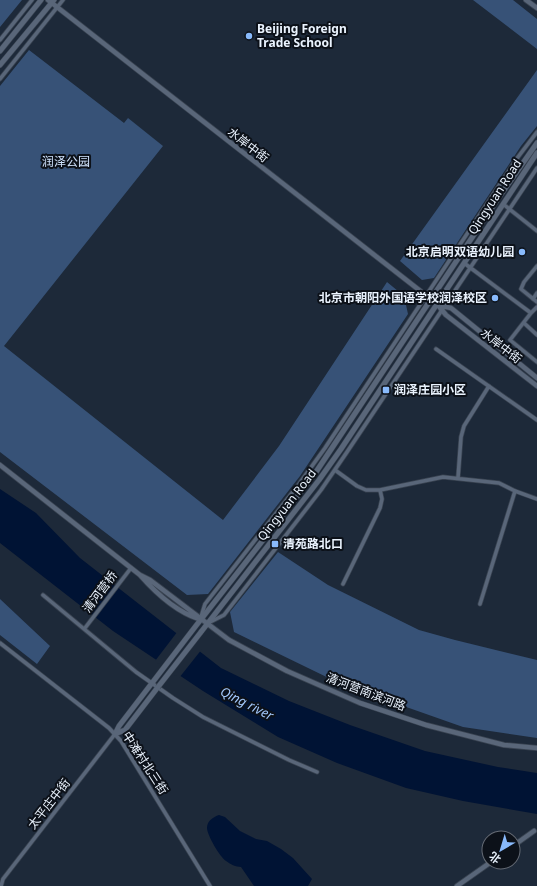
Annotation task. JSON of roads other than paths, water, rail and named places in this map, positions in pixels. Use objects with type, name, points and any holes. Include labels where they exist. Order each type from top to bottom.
[{"type":"main road","points":[[0,51],[41,0]]},
{"type":"main road","points":[[0,65],[51,1]]},
{"type":"main road","name":"Qingyuan Road","points":[[115,734],[119,726],[314,474],[344,432],[537,143]]},
{"type":"main road","name":"Qingyuan Road","points":[[115,734],[125,730],[319,480],[537,153]]},
{"type":"street","points":[[0,40],[32,0]]},
{"type":"street","points":[[0,79],[63,0]]},
{"type":"street","points":[[526,0],[537,8]]},
{"type":"street","name":"水岸中街","points":[[51,1],[431,300],[443,308],[451,308],[537,378]]},
{"type":"street","points":[[0,465],[140,575],[150,580],[201,619],[205,604],[299,484],[325,448],[518,157],[537,132]]},
{"type":"street","points":[[207,624],[224,615],[335,470],[537,168]]},
{"type":"street","points":[[503,204],[537,231]]},
{"type":"street","points":[[464,263],[531,313]]},
{"type":"street","points":[[537,266],[524,282],[521,289],[537,302]]},
{"type":"street","points":[[533,299],[537,293]]},
{"type":"street","points":[[537,307],[510,340],[537,362]]},
{"type":"street","name":"水岸中街","points":[[443,308],[446,316],[537,386]]},
{"type":"street","points":[[524,323],[537,335]]},
{"type":"street","points":[[436,349],[537,420]]},
{"type":"street","points":[[458,478],[461,437],[464,426],[489,386]]},
{"type":"street","points":[[335,470],[357,486],[366,490],[380,490],[443,477],[499,483],[537,499]]},
{"type":"street","points":[[343,584],[380,508],[382,499],[380,490]]},
{"type":"street","points":[[480,604],[515,491]]},
{"type":"street","name":"清河营桥","points":[[85,628],[131,568]]},
{"type":"street","points":[[43,595],[152,683],[203,717],[289,760],[317,772]]},
{"type":"street","name":"清河营南滨河路","points":[[201,619],[229,640],[287,671],[360,703],[426,725],[504,746],[537,748]]},
{"type":"street","name":"中滩村北三街","points":[[0,643],[115,734],[210,886]]},
{"type":"street","name":"太平庄中街","points":[[0,886],[2,878],[115,734]]},
{"type":"street","points":[[521,840],[534,831]]},
{"type":"street","points":[[458,886],[481,869]]},
{"type":"water","name":"Qing river","points":[[0,489],[36,513],[80,558],[221,668],[289,701],[350,725],[425,751],[498,767],[537,773],[537,814],[463,801],[406,788],[337,763],[278,737],[203,691],[113,631],[0,543]]},
{"type":"water","points":[[219,815],[225,817],[240,831],[256,839],[267,841],[293,858],[312,879],[308,886],[254,886],[241,867],[231,864],[223,859],[211,840],[207,826],[211,820]]},
{"type":"place","name":"Beijing Foreign Trade School","points":[[249,36]]},
{"type":"place","name":"北京启明双语幼儿园","points":[[522,252]]},
{"type":"place","name":"北京市朝阳外国语学校润泽校区","points":[[495,298]]},
{"type":"place","name":"润泽庄园小区","points":[[386,390]]},
{"type":"place","name":"清苑路北口","points":[[275,544]]},
{"type":"park label","name":"润泽公园","points":[[66,162]]}]
